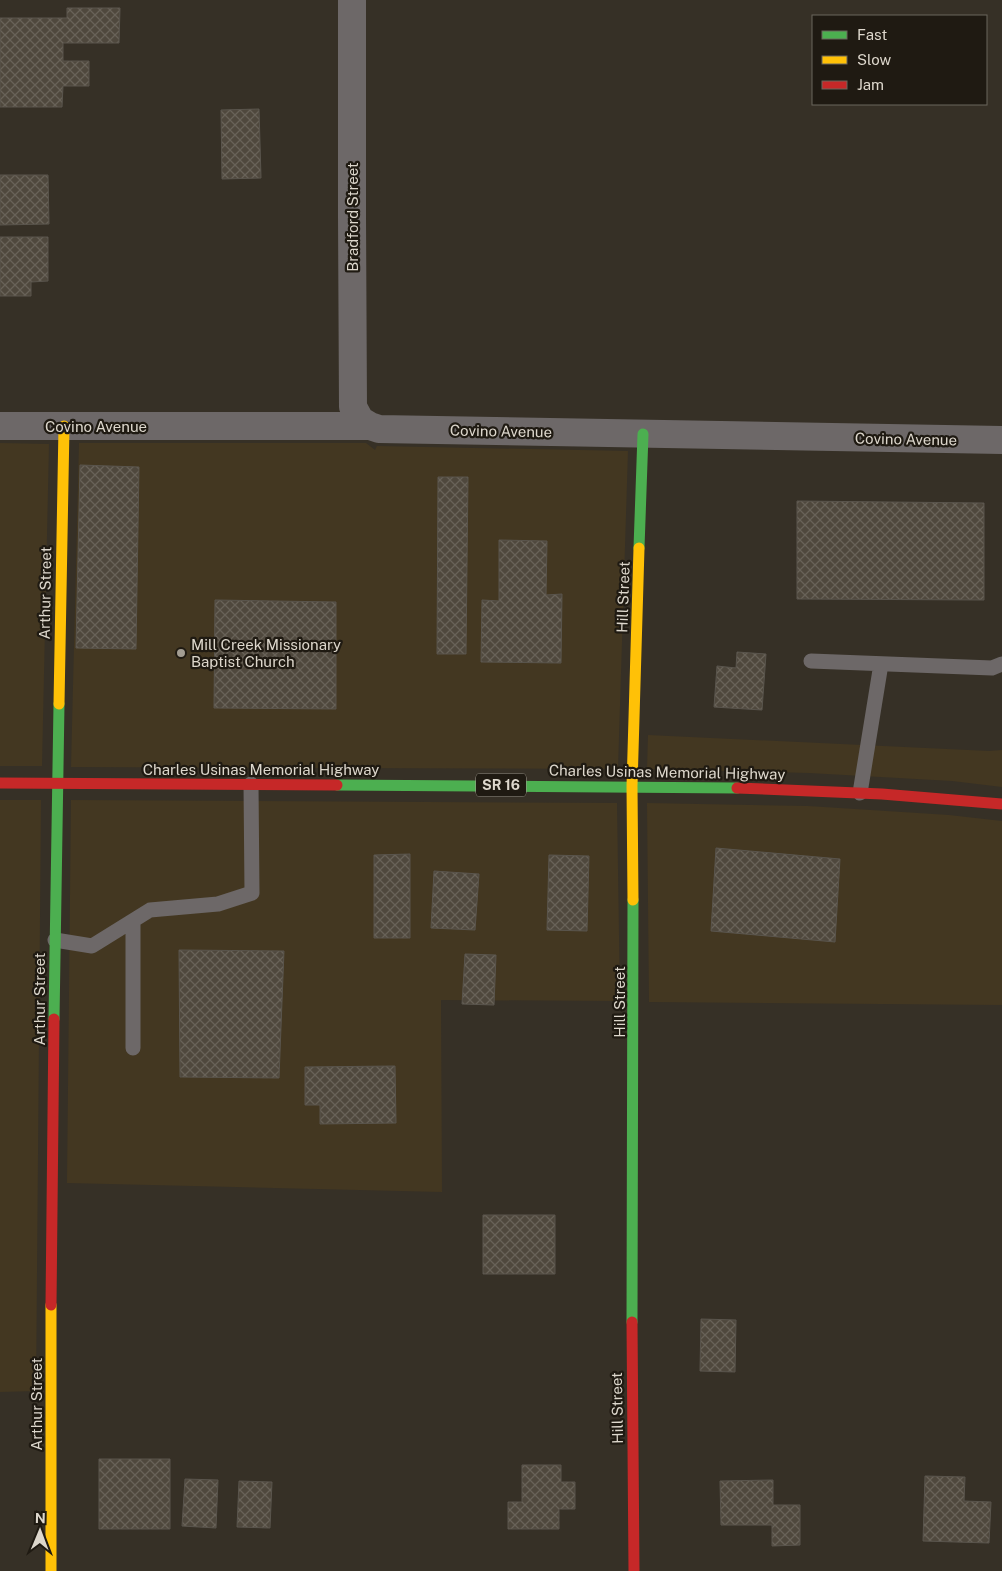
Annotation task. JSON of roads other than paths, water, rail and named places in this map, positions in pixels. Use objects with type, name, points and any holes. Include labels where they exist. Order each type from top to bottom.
[{"type":"main road","name":"Arthur Street","points":[[51,1571],[56,783],[64,426]]},
{"type":"main road","name":"Hill Street","points":[[634,1571],[632,786],[643,434]]},
{"type":"main road","name":"Charles Usinas Memorial Highway","points":[[0,783],[632,786],[809,790],[951,798],[1002,804]]},
{"type":"street","name":"Bradford Street","points":[[352,0],[353,407],[360,420],[370,426]]},
{"type":"street","name":"Covino Avenue","points":[[0,426],[370,426],[379,429],[1002,440]]},
{"type":"lane","points":[[811,661],[992,668],[1002,664]]},
{"type":"lane","points":[[860,793],[881,664]]},
{"type":"lane","points":[[55,940],[92,946],[150,910],[218,904],[252,893],[251,784]]},
{"type":"lane","points":[[133,921],[133,1048]]},
{"type":"place","name":"Mill Creek Missionary Baptist Church","points":[[181,653]]}]
